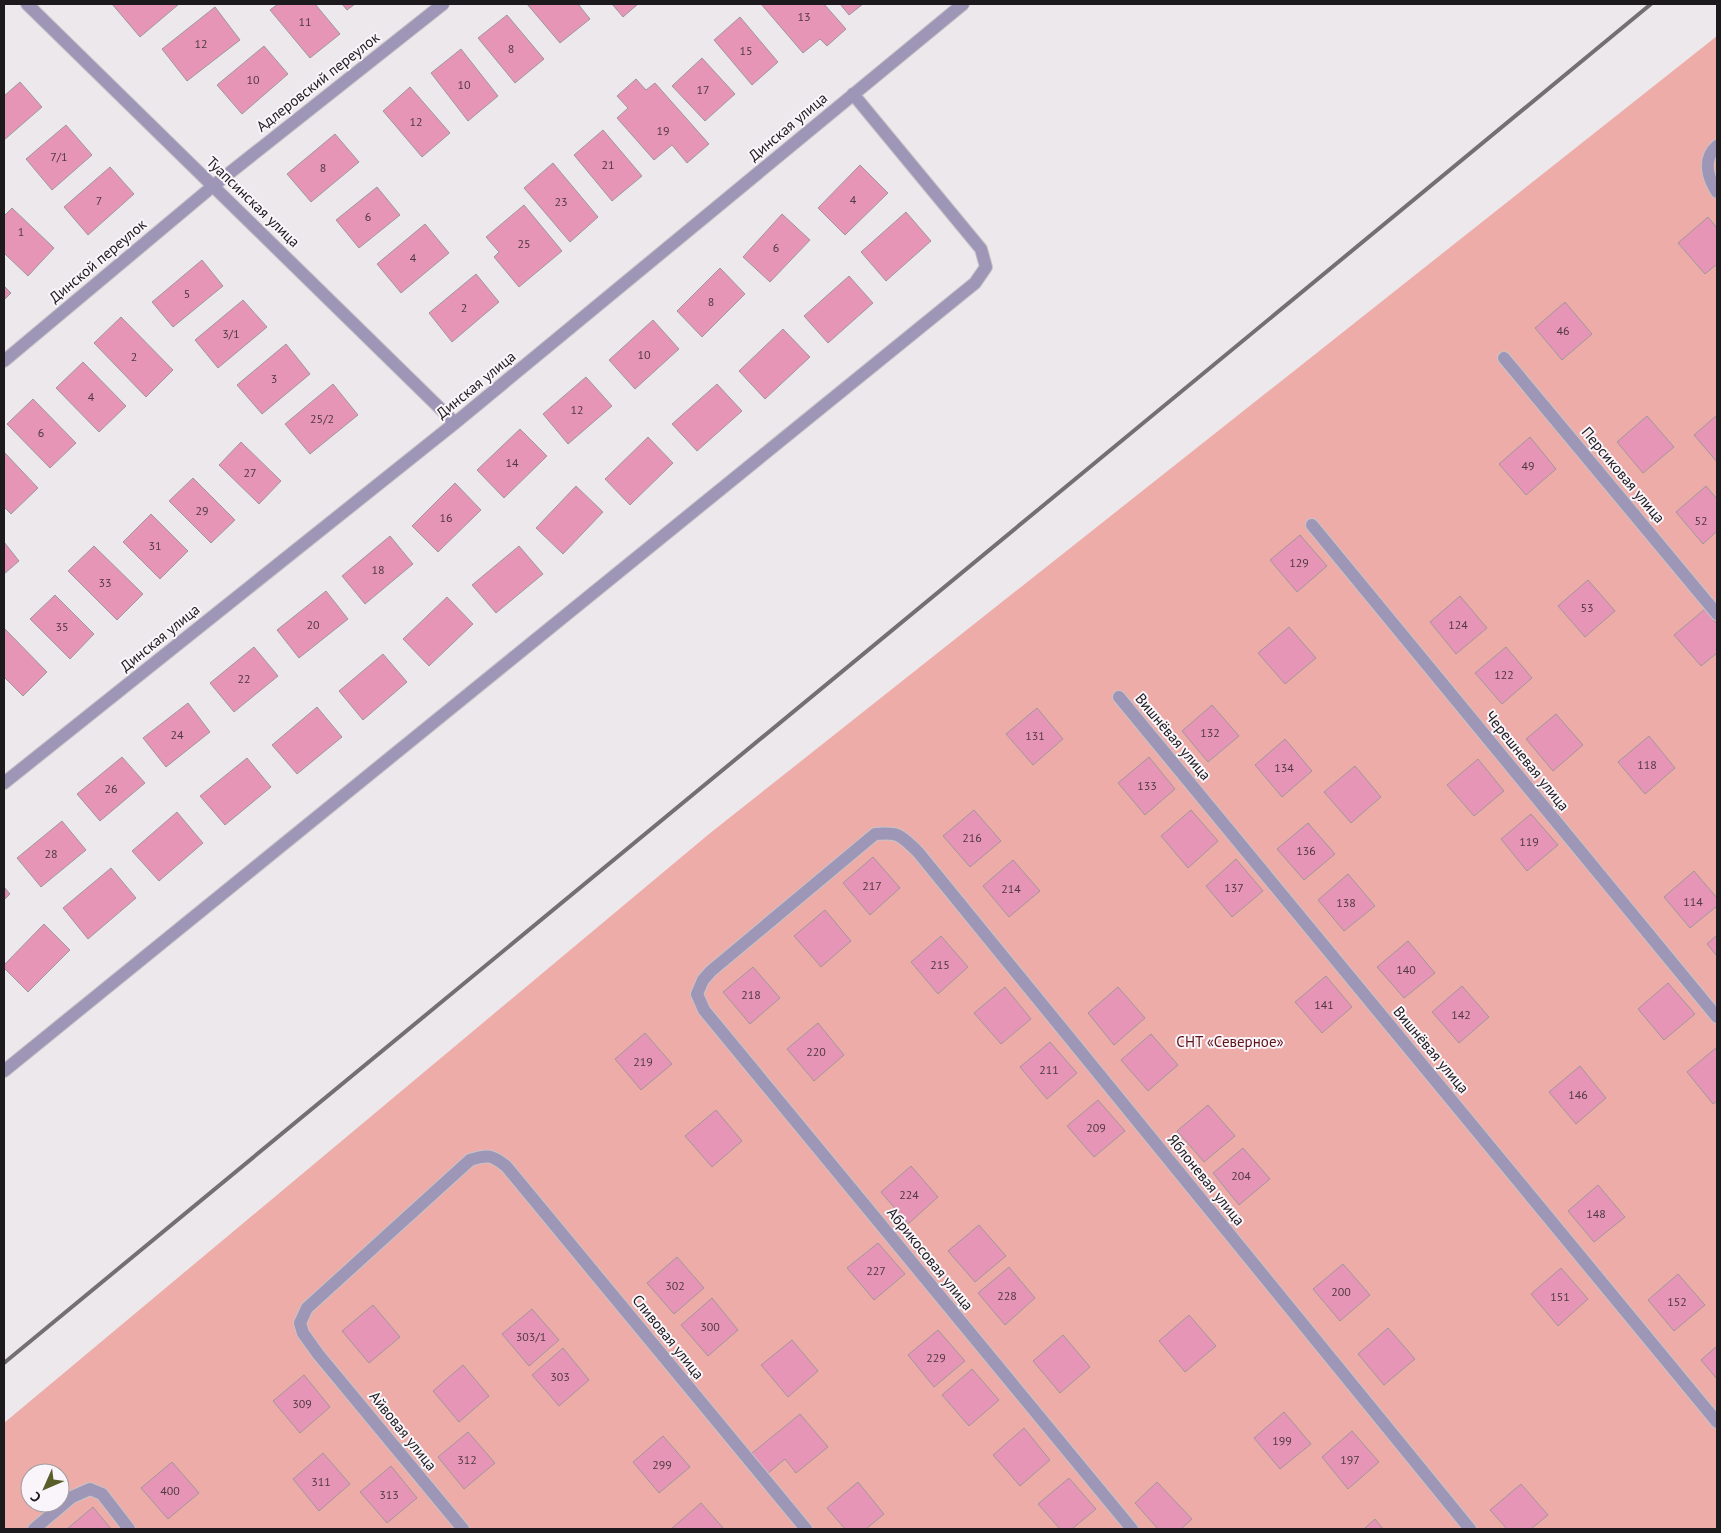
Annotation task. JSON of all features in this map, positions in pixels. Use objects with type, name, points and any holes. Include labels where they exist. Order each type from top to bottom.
[{"type":"street","name":"Туапсинская улица","points":[[27,4],[455,423]]},
{"type":"street","name":"Адлеровский переулок","points":[[213,186],[443,4]]},
{"type":"street","name":"Динская улица","points":[[4,783],[455,423],[962,4]]},
{"type":"street","points":[[4,1071],[975,283],[986,267],[981,249],[853,94]]},
{"type":"street","points":[[1717,146],[1712,151],[1707,167],[1711,182],[1717,192]]},
{"type":"street","name":"Динской переулок","points":[[4,361],[213,186]]},
{"type":"street","name":"Персиковая улица","points":[[1504,358],[1717,614]]},
{"type":"street","name":"Черешневая улица","points":[[1312,525],[1717,1017]]},
{"type":"street","name":"Вишнёвая улица","points":[[1119,697],[1717,1422]]},
{"type":"street","name":"Яблоневая улица","points":[[704,1010],[697,994],[703,980],[711,971],[875,834],[894,833],[918,852],[1470,1529]]},
{"type":"street","name":"Абрикосовая улица","points":[[704,1010],[1132,1529]]},
{"type":"street","name":"Айвовая улица","points":[[462,1529],[318,1354],[303,1333],[300,1323],[307,1308],[470,1160],[482,1156],[494,1156],[506,1166]]},
{"type":"street","name":"Сливовая улица","points":[[506,1166],[806,1529]]},
{"type":"street","points":[[34,1529],[72,1497],[90,1489],[102,1494],[130,1529]]},
{"type":"green space","name":"СНТ «Северное»","points":[[1717,36],[1717,1529],[4,1529],[4,1423],[709,834]]},
{"type":"building","points":[[112,4],[179,4],[140,37]]},
{"type":"building","points":[[278,4],[315,4],[340,34],[310,58],[270,10]]},
{"type":"building","points":[[342,4],[355,4],[347,10]]},
{"type":"building","points":[[527,4],[578,4],[590,19],[560,43]]},
{"type":"building","points":[[612,4],[638,4],[623,17]]},
{"type":"building","points":[[761,4],[824,4],[846,29],[827,46],[820,39],[803,53]]},
{"type":"building","points":[[840,4],[863,4],[849,15]]},
{"type":"building","points":[[215,7],[240,40],[187,81],[162,49]]},
{"type":"building","points":[[507,15],[544,59],[515,83],[478,38]]},
{"type":"building","points":[[740,17],[778,62],[752,85],[714,40]]},
{"type":"building","points":[[264,46],[288,74],[242,114],[217,85]]},
{"type":"building","points":[[461,49],[498,96],[468,121],[431,73]]},
{"type":"building","points":[[702,58],[735,94],[705,121],[672,86]]},
{"type":"building","points":[[636,79],[646,90],[655,83],[709,144],[687,163],[672,145],[654,160],[617,118],[628,108],[617,96]]},
{"type":"building","points":[[20,82],[42,107],[4,140],[4,96]]},
{"type":"building","points":[[410,87],[450,133],[422,157],[383,111]]},
{"type":"building","points":[[66,125],[92,155],[52,190],[26,159]]},
{"type":"building","points":[[603,130],[642,176],[612,201],[574,155]]},
{"type":"building","points":[[335,134],[359,162],[311,202],[287,174]]},
{"type":"building","points":[[553,163],[598,217],[570,242],[524,188]]},
{"type":"building","points":[[860,165],[888,193],[845,235],[818,208]]},
{"type":"building","points":[[110,167],[134,194],[88,235],[64,207]]},
{"type":"building","points":[[377,187],[400,215],[359,248],[336,220]]},
{"type":"building","points":[[524,205],[562,251],[519,287],[494,257],[499,252],[486,237]]},
{"type":"building","points":[[12,208],[54,248],[28,276],[4,253],[4,216]]},
{"type":"building","points":[[906,212],[931,241],[886,281],[861,252]]},
{"type":"building","points":[[782,214],[810,240],[770,282],[743,257]]},
{"type":"building","points":[[1708,217],[1717,228],[1717,264],[1705,274],[1678,243]]},
{"type":"building","points":[[425,224],[449,253],[401,293],[377,264]]},
{"type":"building","points":[[202,260],[223,286],[173,327],[152,302]]},
{"type":"building","points":[[720,268],[745,294],[702,337],[677,311]]},
{"type":"building","points":[[476,274],[499,302],[452,342],[429,313]]},
{"type":"building","points":[[849,276],[873,303],[828,343],[804,316]]},
{"type":"building","points":[[4,286],[11,293],[4,300]]},
{"type":"building","points":[[243,300],[267,327],[218,368],[195,340]]},
{"type":"building","points":[[1565,302],[1592,334],[1562,360],[1535,328]]},
{"type":"building","points":[[121,317],[173,370],[146,397],[94,343]]},
{"type":"building","points":[[653,320],[679,349],[635,389],[609,360]]},
{"type":"building","points":[[783,329],[810,357],[765,399],[739,371]]},
{"type":"building","points":[[286,344],[310,374],[262,414],[237,385]]},
{"type":"building","points":[[83,362],[126,406],[99,432],[56,388]]},
{"type":"building","points":[[586,377],[612,406],[568,444],[543,414]]},
{"type":"building","points":[[333,384],[358,415],[310,454],[285,424]]},
{"type":"building","points":[[717,384],[742,411],[697,451],[672,424]]},
{"type":"building","points":[[33,399],[76,443],[50,468],[7,424]]},
{"type":"building","points":[[1717,415],[1717,462],[1694,435]]},
{"type":"building","points":[[1647,416],[1674,447],[1643,473],[1617,442]]},
{"type":"building","points":[[520,429],[547,456],[504,498],[477,470]]},
{"type":"building","points":[[648,437],[673,463],[630,505],[605,479]]},
{"type":"building","points":[[1530,437],[1556,469],[1526,495],[1499,464]]},
{"type":"building","points":[[241,442],[281,481],[259,504],[219,465]]},
{"type":"building","points":[[4,452],[38,488],[11,514],[4,507]]},
{"type":"building","points":[[193,478],[235,520],[211,543],[169,501]]},
{"type":"building","points":[[455,483],[481,510],[438,552],[412,526]]},
{"type":"building","points":[[576,486],[603,512],[563,554],[536,528]]},
{"type":"building","points":[[1706,486],[1717,499],[1717,531],[1703,544],[1676,512]]},
{"type":"building","points":[[151,514],[188,551],[160,579],[123,542]]},
{"type":"building","points":[[1300,535],[1327,566],[1297,592],[1270,560]]},
{"type":"building","points":[[390,536],[413,564],[365,604],[342,576]]},
{"type":"building","points":[[4,542],[19,561],[4,574]]},
{"type":"building","points":[[94,546],[143,594],[117,620],[68,571]]},
{"type":"building","points":[[519,546],[543,574],[496,613],[472,585]]},
{"type":"building","points":[[1588,580],[1615,611],[1585,637],[1558,606]]},
{"type":"building","points":[[326,591],[348,619],[299,658],[277,630]]},
{"type":"building","points":[[55,595],[94,634],[70,659],[30,619]]},
{"type":"building","points":[[1460,596],[1487,628],[1456,654],[1430,622]]},
{"type":"building","points":[[447,597],[473,624],[429,666],[403,639]]},
{"type":"building","points":[[1705,609],[1717,624],[1717,653],[1701,666],[1674,635]]},
{"type":"building","points":[[1289,627],[1316,658],[1285,684],[1258,653]]},
{"type":"building","points":[[4,628],[47,672],[23,696],[4,677]]},
{"type":"building","points":[[254,647],[278,676],[234,712],[210,683]]},
{"type":"building","points":[[1506,647],[1532,678],[1502,704],[1475,673]]},
{"type":"building","points":[[383,654],[407,682],[363,720],[339,691]]},
{"type":"building","points":[[188,703],[210,732],[166,767],[143,738]]},
{"type":"building","points":[[1212,705],[1239,736],[1208,762],[1182,731]]},
{"type":"building","points":[[317,707],[342,737],[297,774],[272,745]]},
{"type":"building","points":[[1037,708],[1063,739],[1033,765],[1006,734]]},
{"type":"building","points":[[1556,714],[1583,745],[1553,771],[1526,739]]},
{"type":"building","points":[[1649,736],[1675,768],[1645,794],[1618,762]]},
{"type":"building","points":[[1285,739],[1312,771],[1282,797],[1255,765]]},
{"type":"building","points":[[122,757],[145,783],[100,821],[77,794]]},
{"type":"building","points":[[1149,757],[1175,789],[1145,815],[1118,783]]},
{"type":"building","points":[[247,758],[271,787],[225,825],[200,796]]},
{"type":"building","points":[[1478,759],[1504,791],[1474,816],[1447,785]]},
{"type":"building","points":[[1355,766],[1381,797],[1351,823],[1324,792]]},
{"type":"building","points":[[974,810],[1001,841],[970,867],[943,836]]},
{"type":"building","points":[[1191,810],[1218,841],[1188,868],[1161,836]]},
{"type":"building","points":[[177,812],[203,843],[159,881],[132,851]]},
{"type":"building","points":[[1531,814],[1558,845],[1527,871],[1501,839]]},
{"type":"building","points":[[62,821],[86,850],[41,887],[17,858]]},
{"type":"building","points":[[1308,823],[1335,854],[1304,880],[1277,849]]},
{"type":"building","points":[[873,857],[900,888],[870,915],[843,883]]},
{"type":"building","points":[[1236,859],[1263,891],[1232,917],[1206,886]]},
{"type":"building","points":[[1013,860],[1040,891],[1009,917],[983,886]]},
{"type":"building","points":[[111,868],[136,898],[88,939],[63,908]]},
{"type":"building","points":[[1694,871],[1717,898],[1717,906],[1690,928],[1664,897]]},
{"type":"building","points":[[1348,874],[1375,906],[1344,931],[1318,900]]},
{"type":"building","points":[[4,887],[10,894],[4,900]]},
{"type":"building","points":[[825,910],[851,941],[821,967],[794,936]]},
{"type":"building","points":[[44,924],[70,950],[28,992],[4,968],[4,965]]},
{"type":"building","points":[[1717,935],[1717,956],[1707,944]]},
{"type":"building","points":[[941,936],[968,967],[938,994],[911,962]]},
{"type":"building","points":[[1408,941],[1435,973],[1404,998],[1377,967]]},
{"type":"building","points":[[753,967],[780,998],[750,1024],[723,992]]},
{"type":"building","points":[[1326,976],[1352,1007],[1322,1033],[1295,1002]]},
{"type":"building","points":[[1668,983],[1695,1014],[1664,1040],[1638,1009]]},
{"type":"building","points":[[1462,986],[1489,1017],[1459,1043],[1432,1012]]},
{"type":"building","points":[[1005,987],[1031,1019],[1001,1044],[974,1013]]},
{"type":"building","points":[[1118,987],[1145,1018],[1114,1045],[1088,1013]]},
{"type":"building","points":[[818,1023],[844,1055],[814,1081],[787,1049]]},
{"type":"building","points":[[645,1033],[672,1064],[641,1090],[615,1059]]},
{"type":"building","points":[[1151,1034],[1178,1065],[1148,1091],[1121,1060]]},
{"type":"building","points":[[1050,1042],[1077,1073],[1047,1099],[1020,1067]]},
{"type":"building","points":[[1717,1047],[1717,1101],[1713,1104],[1687,1072]]},
{"type":"building","points":[[1580,1066],[1606,1098],[1576,1124],[1549,1092]]},
{"type":"building","points":[[1098,1100],[1125,1131],[1094,1157],[1067,1126]]},
{"type":"building","points":[[1208,1105],[1235,1136],[1204,1162],[1177,1131]]},
{"type":"building","points":[[716,1110],[742,1141],[712,1167],[685,1136]]},
{"type":"building","points":[[1243,1148],[1270,1179],[1239,1205],[1213,1173]]},
{"type":"building","points":[[911,1166],[938,1197],[908,1224],[881,1192]]},
{"type":"building","points":[[1598,1185],[1625,1217],[1594,1242],[1568,1211]]},
{"type":"building","points":[[979,1225],[1006,1256],[975,1282],[948,1251]]},
{"type":"building","points":[[878,1243],[905,1274],[874,1300],[847,1268]]},
{"type":"building","points":[[677,1257],[704,1288],[674,1314],[647,1283]]},
{"type":"building","points":[[1343,1264],[1370,1295],[1340,1321],[1313,1289]]},
{"type":"building","points":[[1009,1267],[1035,1298],[1005,1325],[978,1293]]},
{"type":"building","points":[[1561,1268],[1588,1299],[1558,1326],[1531,1294]]},
{"type":"building","points":[[1678,1274],[1705,1305],[1674,1331],[1648,1300]]},
{"type":"building","points":[[712,1298],[738,1330],[708,1356],[681,1325]]},
{"type":"building","points":[[373,1305],[400,1337],[369,1363],[342,1331]]},
{"type":"building","points":[[532,1309],[559,1340],[529,1366],[502,1334]]},
{"type":"building","points":[[1189,1315],[1216,1346],[1185,1372],[1159,1341]]},
{"type":"building","points":[[1388,1328],[1415,1359],[1384,1385],[1358,1354]]},
{"type":"building","points":[[938,1330],[965,1361],[934,1387],[908,1355]]},
{"type":"building","points":[[1063,1335],[1090,1367],[1060,1393],[1033,1361]]},
{"type":"building","points":[[792,1340],[818,1371],[788,1397],[761,1365]]},
{"type":"building","points":[[1717,1346],[1717,1379],[1701,1360]]},
{"type":"building","points":[[563,1348],[589,1380],[559,1406],[532,1375]]},
{"type":"building","points":[[463,1365],[489,1396],[459,1422],[433,1391]]},
{"type":"building","points":[[972,1369],[999,1400],[969,1426],[942,1395]]},
{"type":"building","points":[[304,1375],[330,1407],[300,1433],[273,1401]]},
{"type":"building","points":[[1284,1412],[1311,1444],[1280,1469],[1254,1438]]},
{"type":"building","points":[[800,1414],[828,1447],[796,1473],[785,1459],[767,1474],[751,1454]]},
{"type":"building","points":[[1024,1428],[1050,1460],[1020,1486],[993,1455]]},
{"type":"building","points":[[1352,1431],[1379,1462],[1348,1489],[1322,1457]]},
{"type":"building","points":[[468,1432],[495,1463],[464,1489],[438,1457]]},
{"type":"building","points":[[663,1436],[690,1467],[659,1493],[633,1462]]},
{"type":"building","points":[[323,1453],[350,1484],[319,1511],[293,1479]]},
{"type":"building","points":[[172,1462],[199,1493],[168,1519],[141,1488]]},
{"type":"building","points":[[391,1466],[417,1498],[387,1523],[360,1492]]},
{"type":"building","points":[[1069,1478],[1096,1509],[1072,1529],[1060,1529],[1038,1504]]},
{"type":"building","points":[[858,1482],[884,1514],[866,1529],[845,1529],[827,1508]]},
{"type":"building","points":[[1157,1482],[1192,1519],[1181,1529],[1158,1529],[1135,1503]]},
{"type":"building","points":[[1521,1484],[1548,1515],[1531,1529],[1507,1529],[1490,1510]]},
{"type":"building","points":[[701,1503],[724,1529],[671,1529]]},
{"type":"building","points":[[93,1507],[111,1529],[67,1529]]},
{"type":"building","points":[[1375,1519],[1383,1529],[1364,1529]]},
{"type":"railway","points":[[4,1363],[1651,4]]}]
